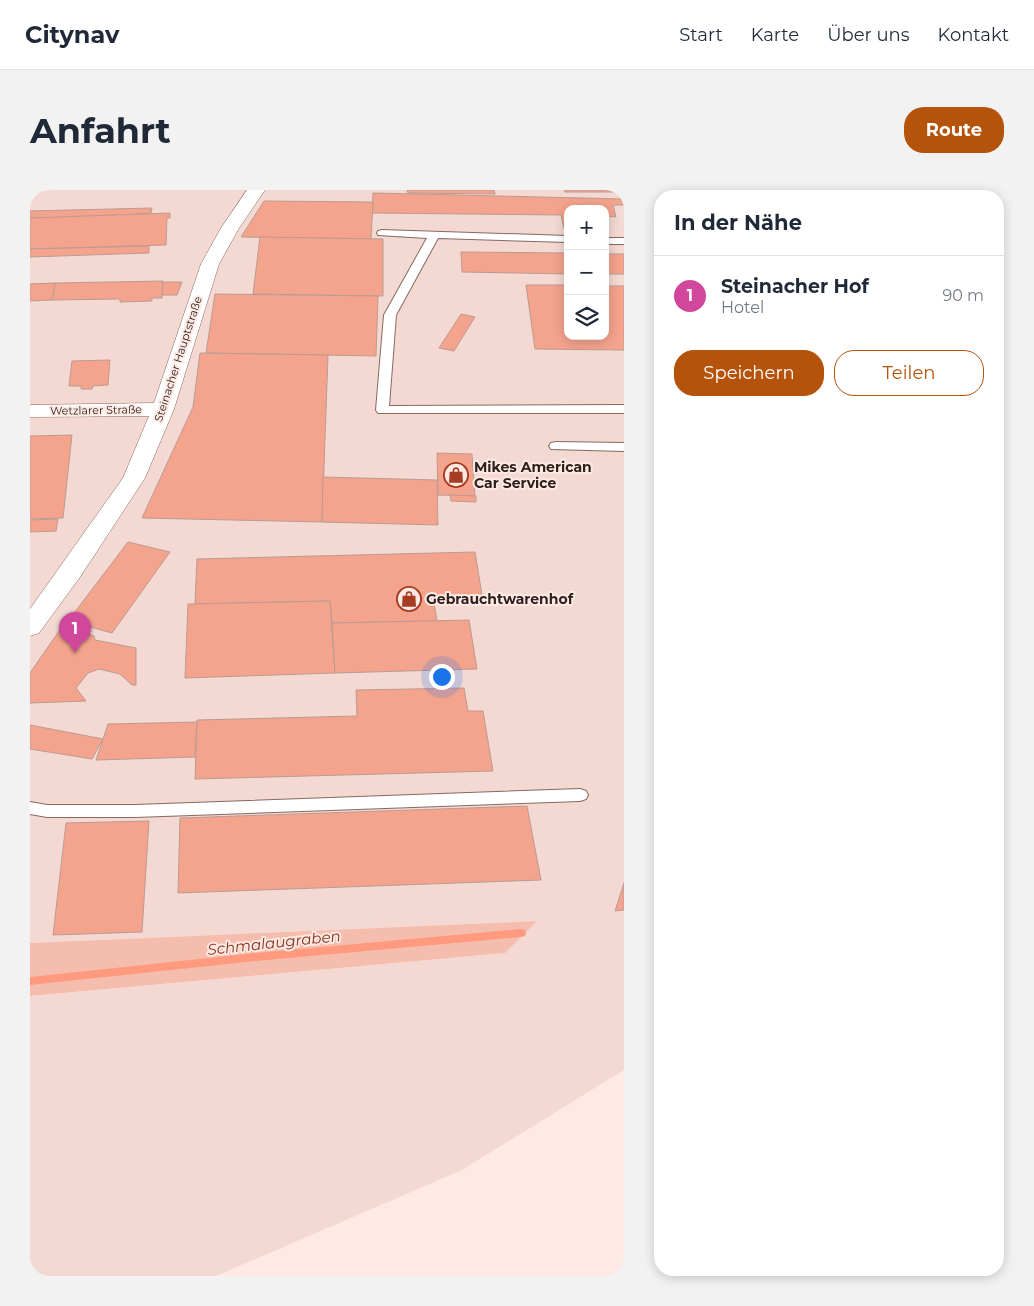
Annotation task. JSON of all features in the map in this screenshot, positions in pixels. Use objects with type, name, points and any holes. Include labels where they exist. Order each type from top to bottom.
[{"type":"street","name":"Steinacher Hauptstraße","points":[[30,627],[71,571],[134,478],[163,409],[210,264],[230,228],[256,190]]},
{"type":"street","name":"Wetzlarer Straße","points":[[30,412],[163,409]]},
{"type":"lane","points":[[382,233],[564,239]]},
{"type":"lane","points":[[434,235],[390,315],[382,410],[624,409]]},
{"type":"lane","points":[[609,240],[624,241]]},
{"type":"lane","points":[[556,446],[624,447]]},
{"type":"lane","points":[[30,808],[47,811],[135,811],[580,795]]},
{"type":"shaded area","points":[[30,190],[624,190],[624,1070],[462,1170],[216,1276],[30,1276],[30,996],[504,953],[536,921],[30,943]]},
{"type":"shaded area","points":[[537,921],[505,953],[30,996],[30,943]]},
{"type":"building","points":[[407,190],[494,190],[495,194],[408,193]]},
{"type":"building","points":[[564,190],[624,190],[624,192],[565,192]]},
{"type":"building","points":[[373,193],[624,199],[624,205],[613,205],[616,217],[609,216],[609,205],[564,205],[564,229],[561,215],[372,213]]},
{"type":"building","points":[[264,201],[373,202],[371,239],[241,237]]},
{"type":"building","points":[[152,208],[151,213],[137,214],[137,216],[30,218],[30,211]]},
{"type":"building","points":[[170,213],[170,218],[167,218],[166,245],[30,249],[30,218]]},
{"type":"building","points":[[260,237],[383,239],[383,296],[253,294]]},
{"type":"building","points":[[149,246],[149,253],[30,257],[30,249]]},
{"type":"building","points":[[461,252],[564,253],[564,274],[462,272]]},
{"type":"building","points":[[609,254],[624,254],[624,274],[609,274]]},
{"type":"building","points":[[163,281],[162,298],[152,298],[152,301],[120,302],[120,299],[52,300],[55,283]]},
{"type":"building","points":[[163,282],[182,282],[177,295],[162,295]]},
{"type":"building","points":[[55,283],[52,300],[30,301],[30,284]]},
{"type":"building","points":[[526,285],[564,285],[564,340],[609,340],[609,286],[624,286],[624,350],[535,349]]},
{"type":"building","points":[[215,294],[378,296],[376,356],[206,353]]},
{"type":"building","points":[[461,314],[475,317],[454,351],[439,348]]},
{"type":"building","points":[[200,353],[328,355],[322,522],[142,518],[193,407]]},
{"type":"building","points":[[110,360],[108,385],[93,386],[92,389],[81,389],[81,386],[69,386],[72,361]]},
{"type":"building","points":[[72,435],[63,518],[30,519],[30,436]]},
{"type":"building","name":"Mikes American Car Service","points":[[437,453],[472,454],[475,496],[438,495]]},
{"type":"building","points":[[323,477],[437,480],[438,525],[322,522]]},
{"type":"building","points":[[450,495],[476,496],[476,502],[451,501]]},
{"type":"building","points":[[58,519],[56,531],[30,532],[30,520]]},
{"type":"building","points":[[128,542],[170,552],[112,633],[68,621]]},
{"type":"building","points":[[475,552],[482,595],[433,596],[437,621],[332,623],[330,601],[195,604],[197,559]]},
{"type":"building","points":[[330,601],[335,673],[185,678],[188,604]]},
{"type":"building","points":[[469,620],[477,669],[335,673],[332,623]]},
{"type":"building","points":[[59,631],[83,637],[89,634],[94,636],[95,640],[136,648],[136,685],[132,685],[120,674],[99,669],[88,673],[76,688],[86,701],[30,703],[30,673]]},
{"type":"building","points":[[464,688],[468,711],[483,711],[493,771],[195,779],[197,720],[357,716],[356,690]]},
{"type":"building","points":[[197,722],[195,757],[96,760],[108,724]]},
{"type":"building","points":[[30,725],[103,739],[92,759],[30,749]]},
{"type":"building","points":[[527,806],[541,880],[178,893],[180,818]]},
{"type":"building","points":[[149,821],[142,932],[53,935],[66,823]]},
{"type":"building","points":[[624,883],[624,910],[615,911]]},
{"type":"waterway","name":"Schmalaugraben","points":[[30,981],[256,957],[521,933]]},
{"type":"place","name":"Mikes American Car Service","points":[[456,475]]},
{"type":"place","name":"Gebrauchtwarenhof","points":[[409,599]]},
{"type":"place","name":"Steinacher Hof","points":[[75,653]]}]
